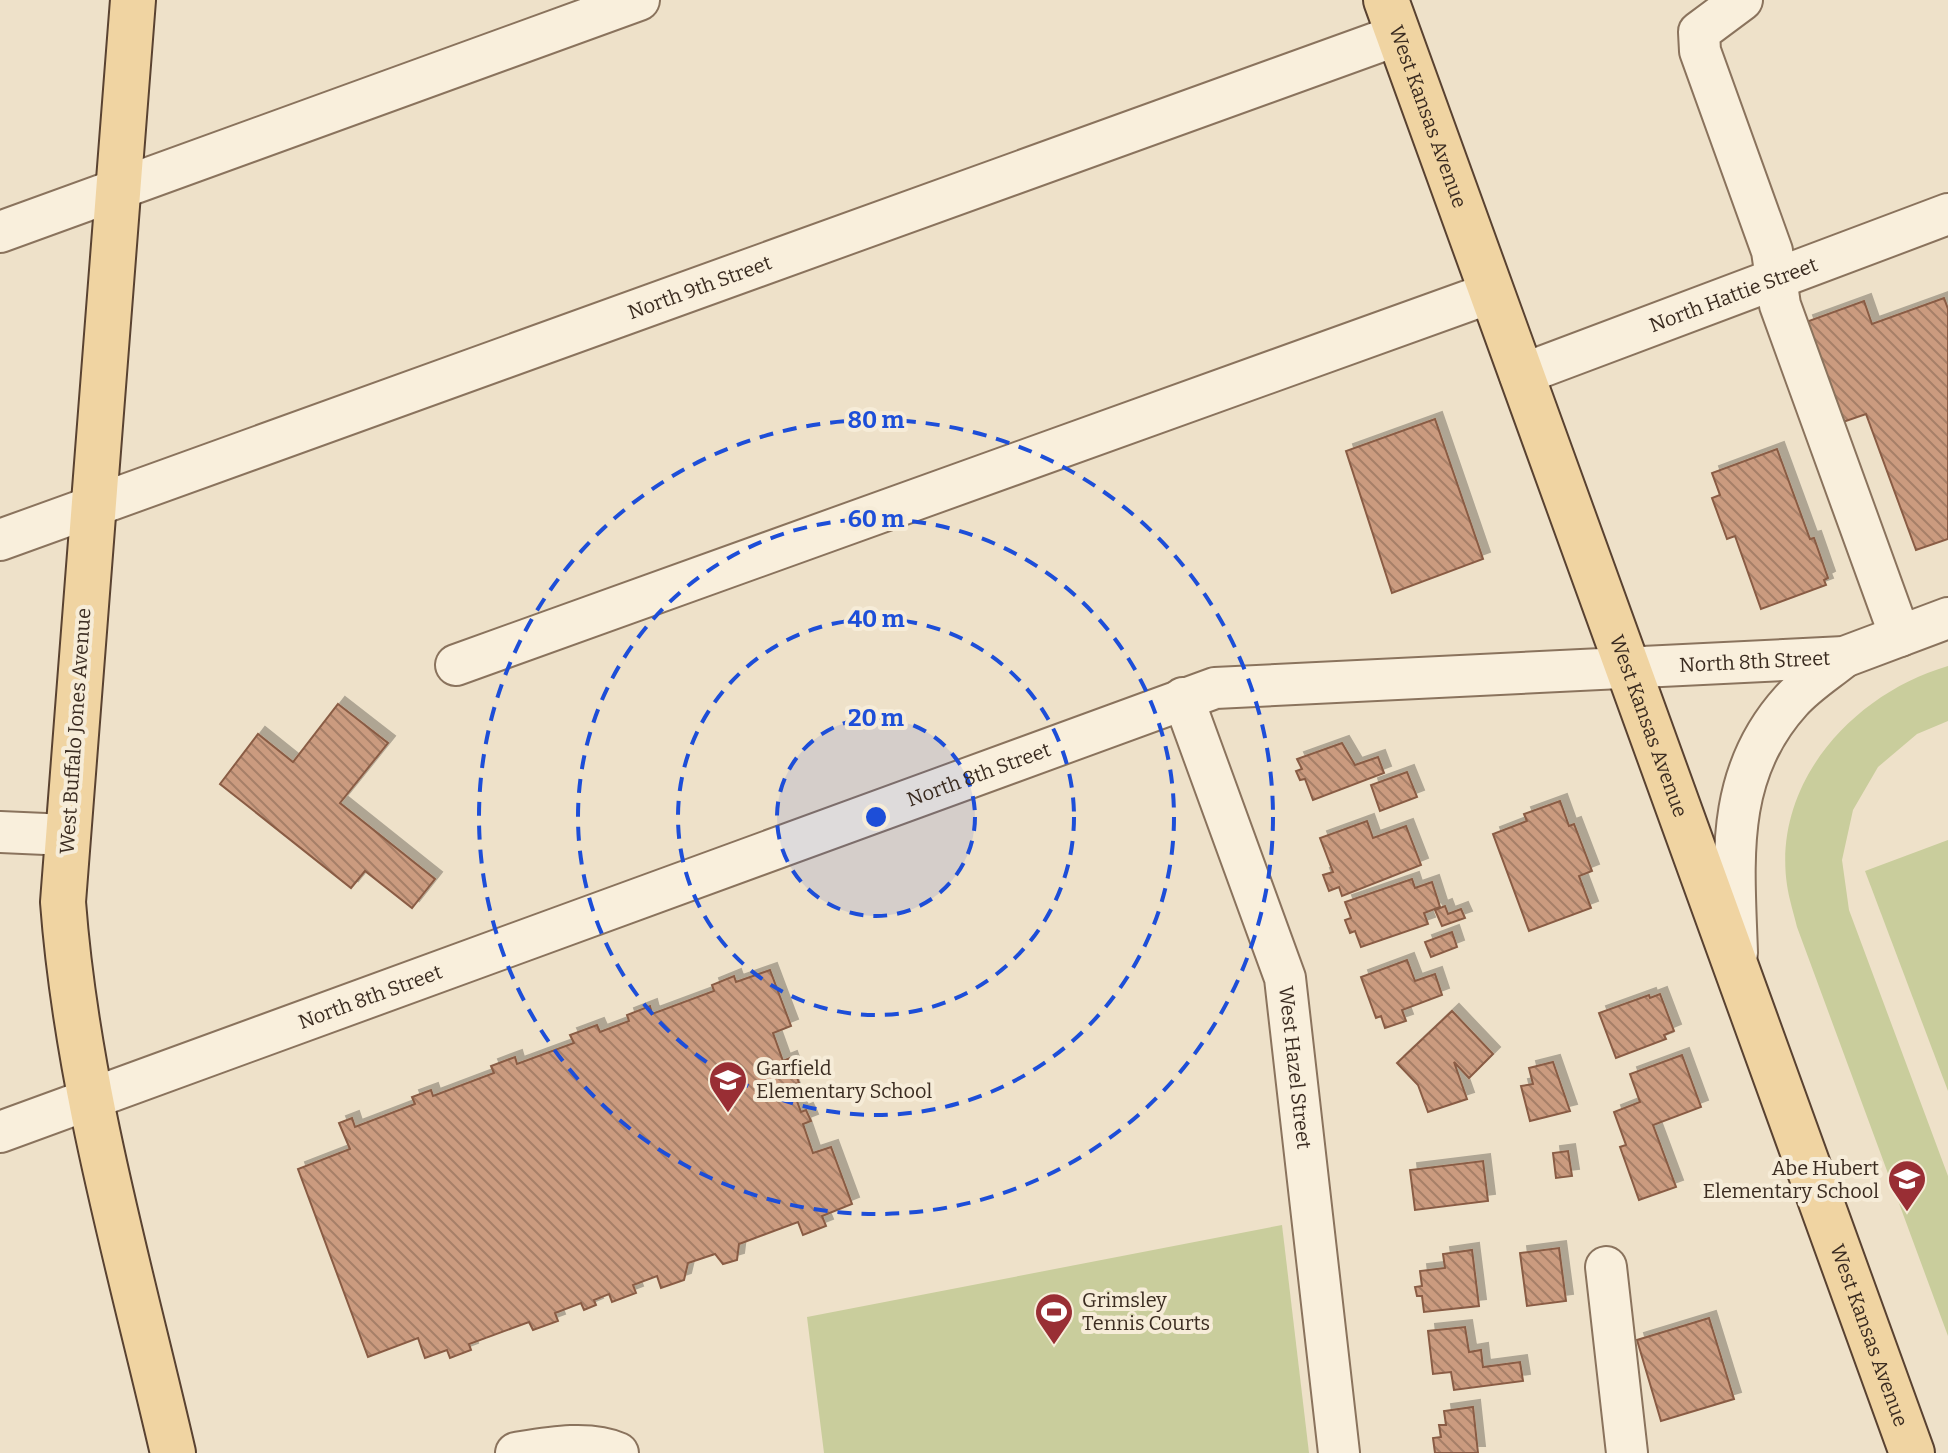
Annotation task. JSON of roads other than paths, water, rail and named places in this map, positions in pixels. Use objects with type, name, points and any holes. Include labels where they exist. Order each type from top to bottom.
[{"type":"main road","name":"West Buffalo Jones Avenue","points":[[133,0],[91,507],[63,902],[68,967],[92,1099],[173,1453]]},
{"type":"main road","name":"West Kansas Avenue","points":[[1392,17],[1912,1453]]},
{"type":"street","points":[[0,232],[639,0]]},
{"type":"street","points":[[1742,0],[1699,32],[1700,51],[1772,251],[1780,305],[1900,636]]},
{"type":"street","name":"North 9th Street","points":[[0,540],[1392,17]]},
{"type":"street","name":"North Hattie Street","points":[[1520,375],[1948,214]]},
{"type":"street","points":[[456,665],[1490,293]]},
{"type":"street","name":"North 8th Street","points":[[0,1132],[1215,688],[1844,657],[1948,618]]},
{"type":"street","points":[[1737,973],[1733,837],[1753,755],[1792,700],[1844,657]]},
{"type":"street","name":"West Hazel Street","points":[[1183,698],[1285,978],[1339,1453]]},
{"type":"street","points":[[0,832],[68,835]]},
{"type":"street","points":[[1606,1267],[1627,1453]]},
{"type":"street","points":[[516,1453],[551,1447],[608,1448],[618,1453]]},
{"type":"place","name":"Garfield Elementary School","points":[[728,1114]]},
{"type":"place","name":"Abe Hubert Elementary School","points":[[1907,1213]]},
{"type":"place","name":"Grimsley Tennis Courts","points":[[1054,1346]]}]
